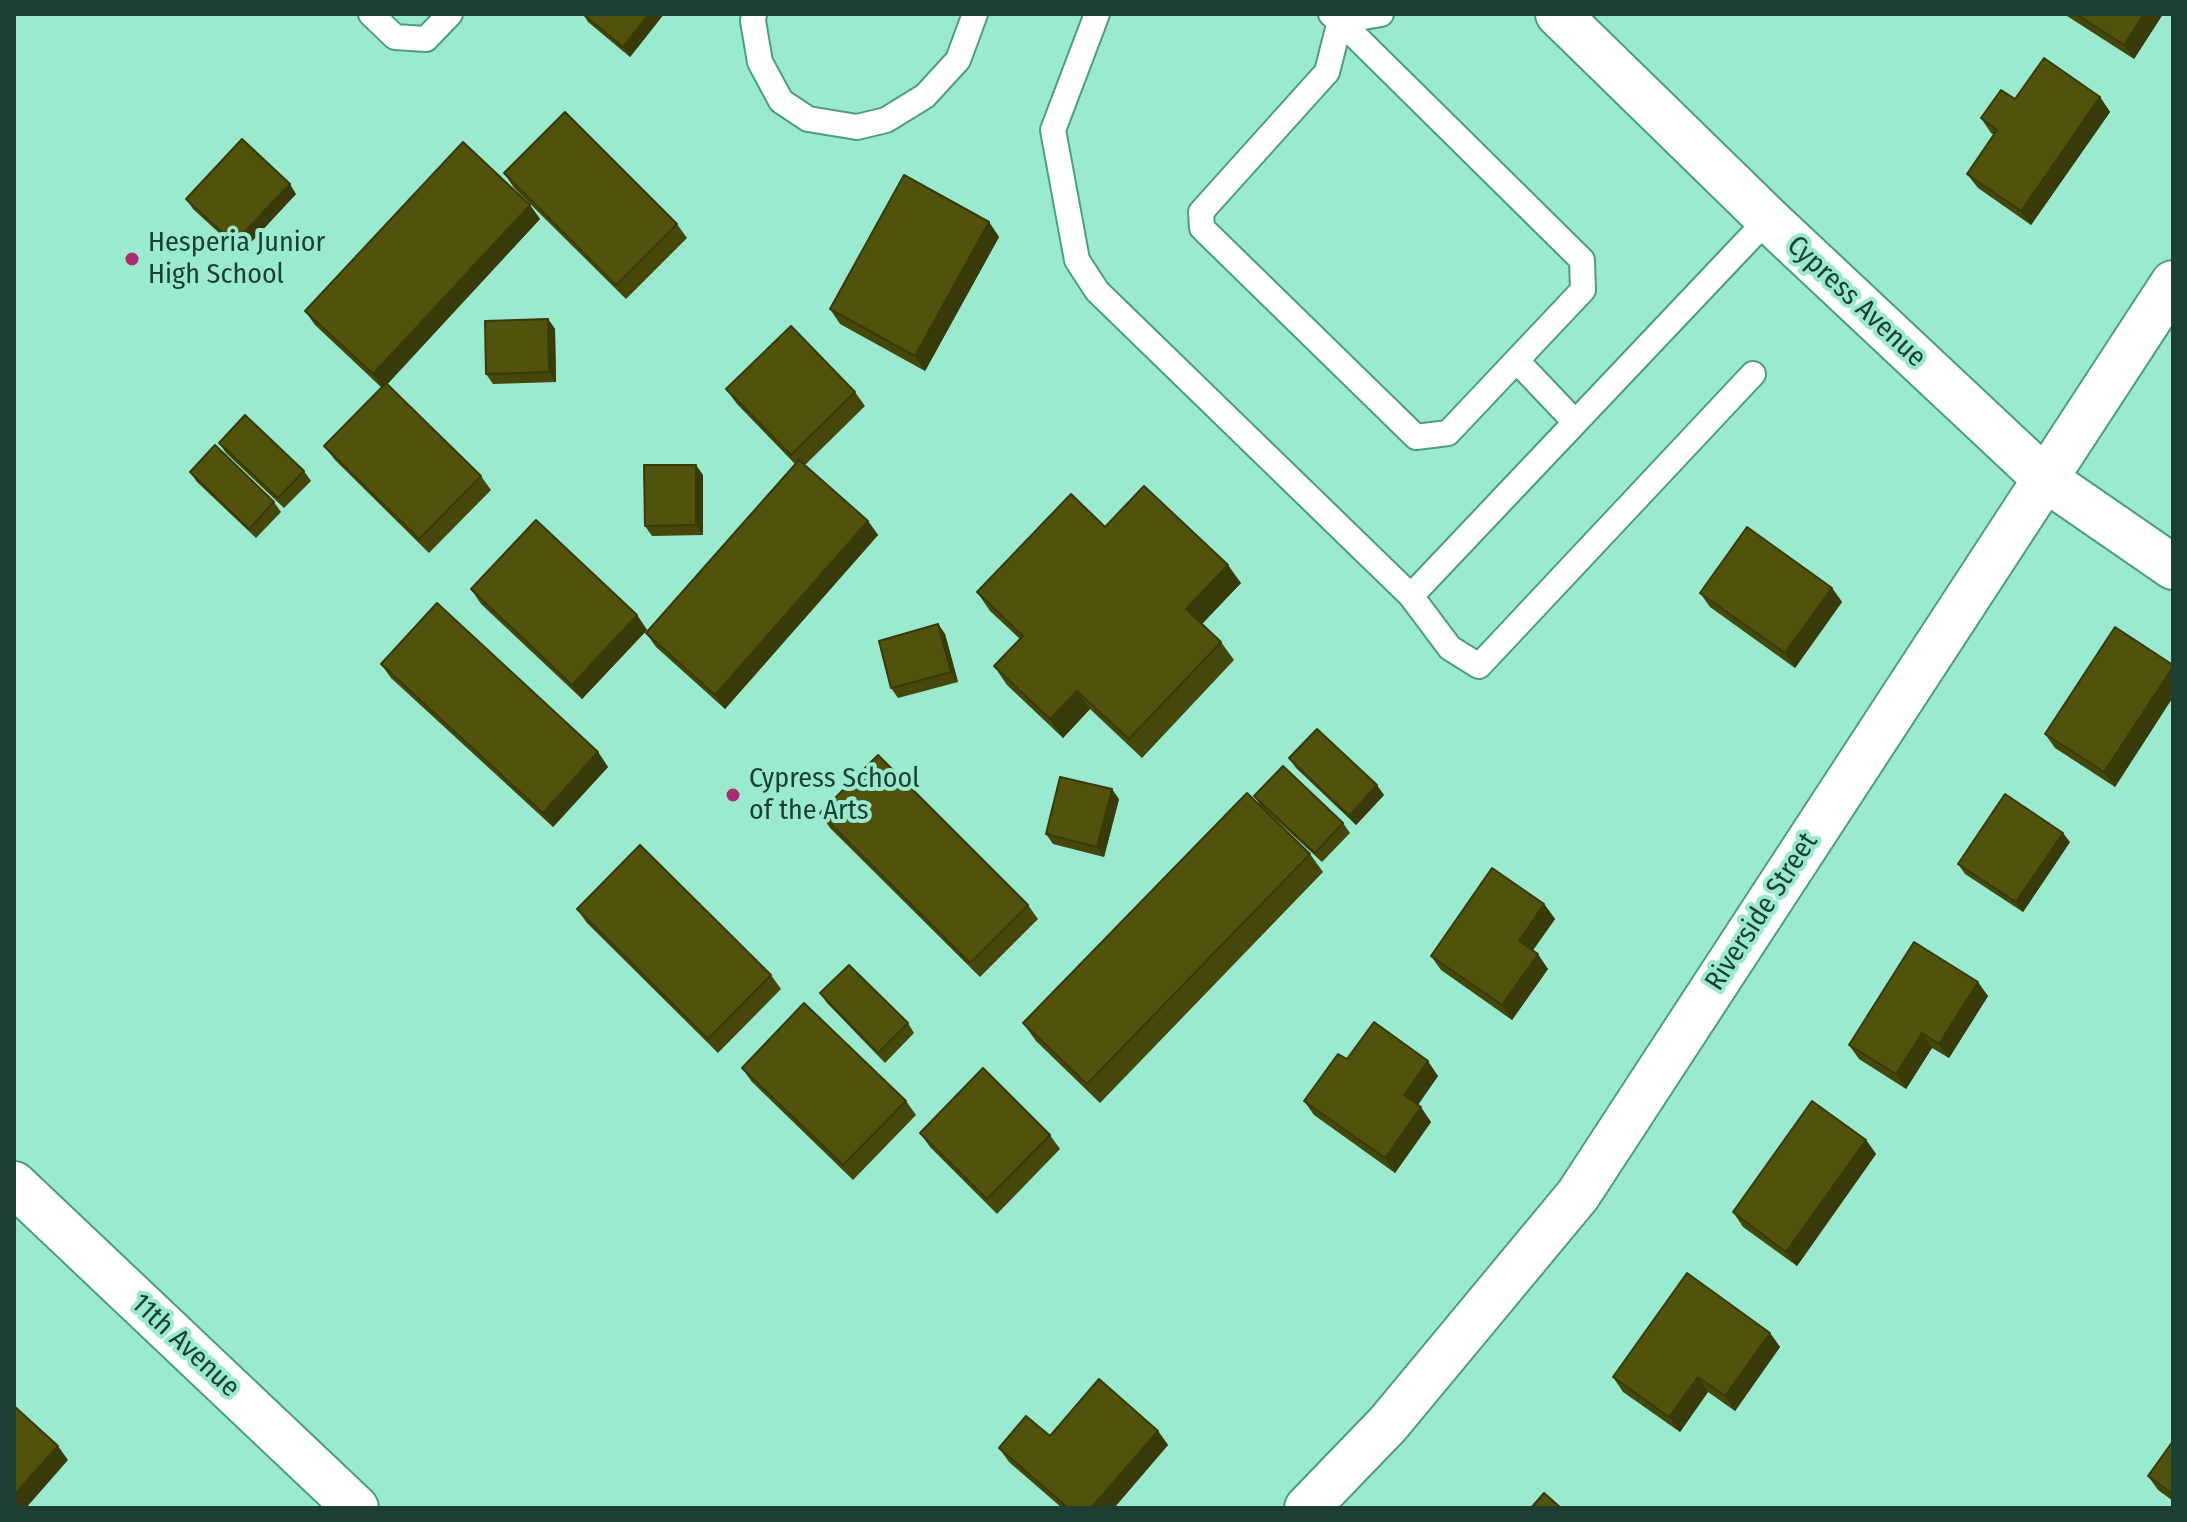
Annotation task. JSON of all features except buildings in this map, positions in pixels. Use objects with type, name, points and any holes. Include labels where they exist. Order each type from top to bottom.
[{"type":"street","name":"Cypress Avenue","points":[[1558,14],[1768,219],[2044,478],[2173,567]]},
{"type":"street","name":"Riverside Street","points":[[1307,1508],[1388,1424],[1578,1195],[2173,283]]},
{"type":"street","name":"11th Avenue","points":[[14,1184],[356,1508]]},
{"type":"lane","points":[[371,14],[395,37],[426,39],[450,14]]},
{"type":"lane","points":[[754,14],[760,62],[781,101],[808,119],[857,127],[886,120],[925,96],[958,60],[975,14]]},
{"type":"lane","points":[[1097,14],[1053,130],[1077,260],[1097,291],[1411,596],[1450,648],[1479,666],[1753,374]]},
{"type":"lane","points":[[1335,18],[1381,14]]},
{"type":"lane","points":[[1335,18],[1582,260],[1583,290],[1448,433],[1416,437],[1202,228],[1201,212],[1327,72],[1335,18]]},
{"type":"lane","points":[[1411,596],[1768,219]]},
{"type":"lane","points":[[1517,361],[1575,422]]},
{"type":"place","name":"Hesperia Junior High School","points":[[132,259]]},
{"type":"place","name":"Cypress School of the Arts","points":[[733,795]]}]
